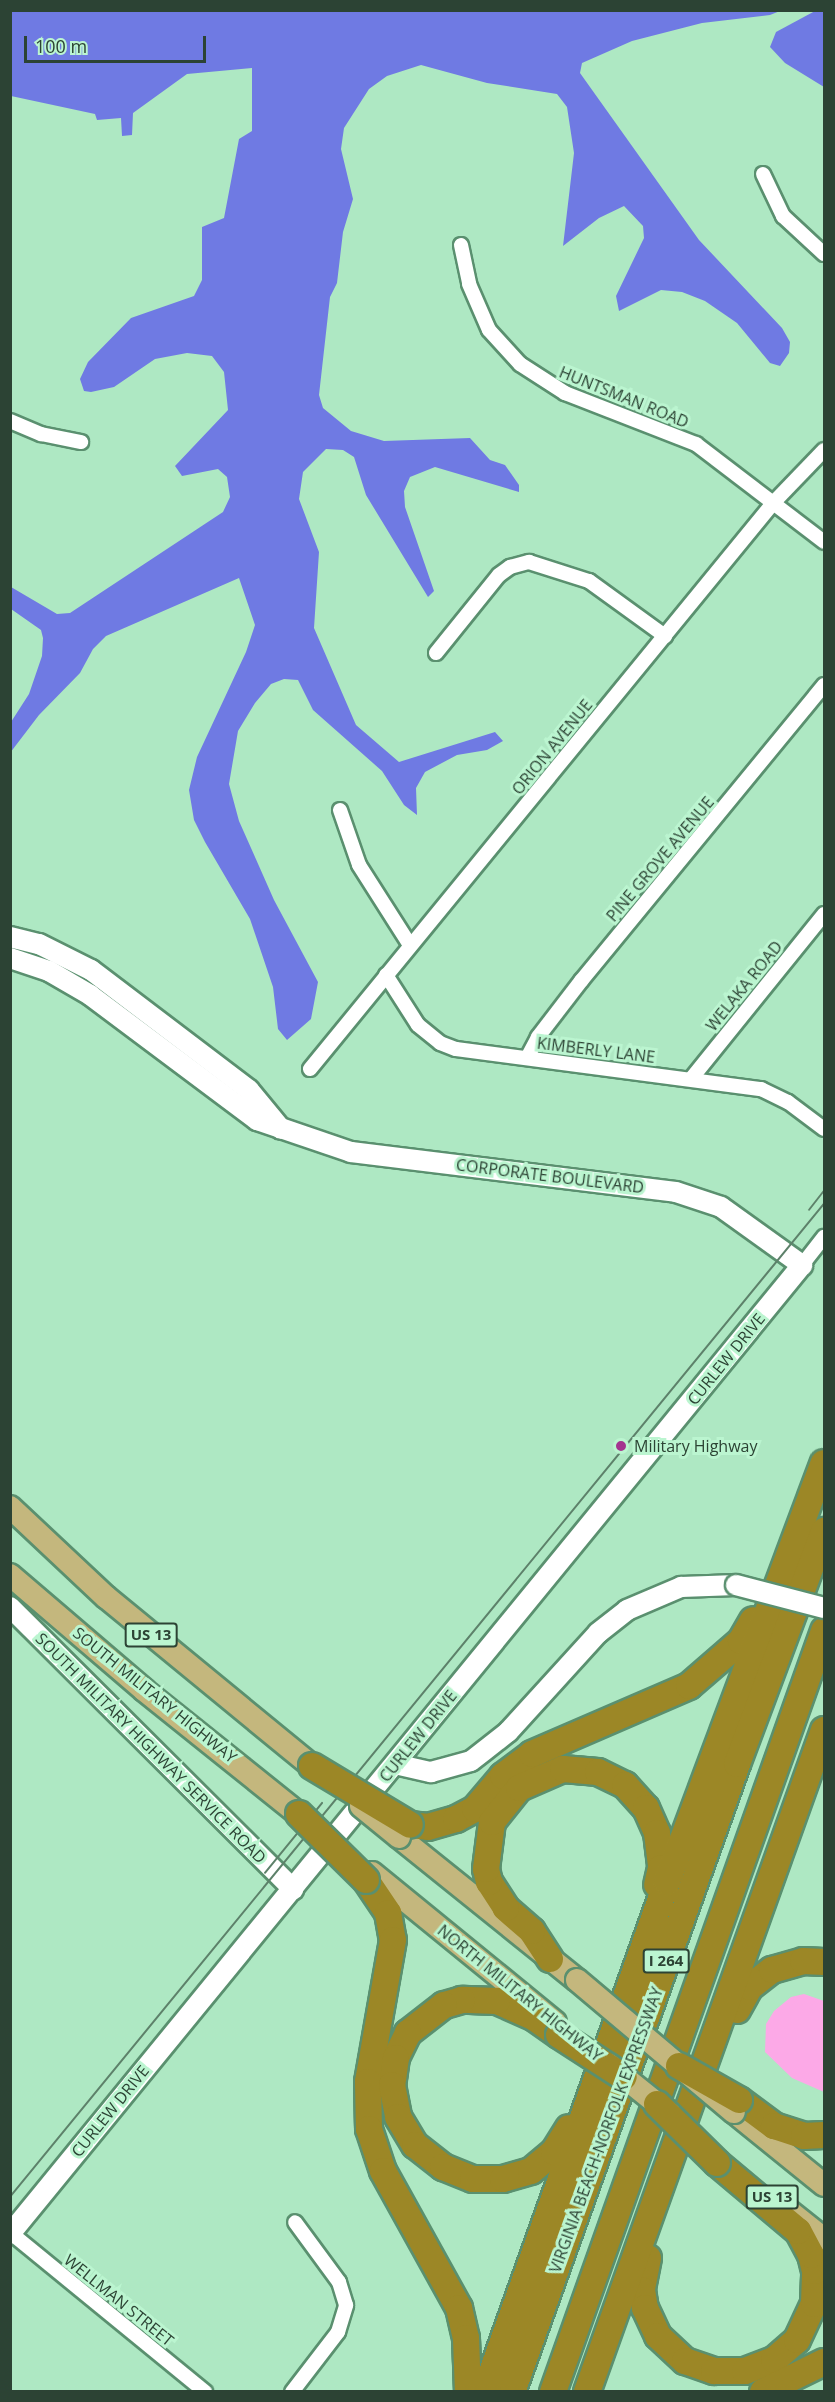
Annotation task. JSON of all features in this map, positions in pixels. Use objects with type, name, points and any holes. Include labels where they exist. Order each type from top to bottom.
[{"type":"highway","points":[[485,2391],[639,1960],[825,1463]]},
{"type":"highway","points":[[305,1761],[405,1831],[456,1819],[475,1809],[503,1776],[532,1754],[670,1696],[707,1673],[741,1641],[800,1525]]},
{"type":"highway","name":"VIRGINIA BEACH-NORFOLK EXPRESSWAY","points":[[512,2391],[737,1764],[825,1531]]},
{"type":"highway","name":"I 264","points":[[553,2391],[825,1632]]},
{"type":"highway","points":[[587,2391],[825,1730]]},
{"type":"highway","points":[[550,1959],[532,1931],[506,1908],[489,1882],[487,1838],[500,1809],[519,1788],[547,1773],[579,1769],[598,1772],[625,1785],[646,1808],[657,1833],[661,1868],[639,1960]]},
{"type":"highway","points":[[299,1814],[369,1877],[388,1913],[393,1940],[368,2082],[369,2129],[382,2171],[459,2308],[466,2338],[468,2391]]},
{"type":"highway","points":[[692,2102],[750,1987],[787,1964],[825,1962]]},
{"type":"highway","points":[[614,2032],[563,2139],[544,2163],[531,2171],[490,2180],[454,2174],[426,2156],[405,2132],[394,2104],[393,2070],[408,2033],[430,2012],[462,2000],[497,2001],[535,2018],[560,2031],[624,2077]]},
{"type":"highway","points":[[679,2066],[737,2106],[783,2130],[804,2136],[825,2135]]},
{"type":"highway","points":[[657,2104],[798,2231],[811,2255],[816,2287],[810,2316],[797,2340],[774,2360],[730,2373],[702,2368],[670,2350],[658,2336],[645,2308],[645,2268],[671,2159]]},
{"type":"highway","points":[[763,2391],[825,2362]]},
{"type":"main road","name":"US 13","points":[[10,1507],[106,1597],[305,1761]]},
{"type":"main road","name":"SOUTH MILITARY HIGHWAY","points":[[10,1575],[144,1690],[242,1765],[299,1814]]},
{"type":"main road","points":[[405,1831],[550,1959],[679,2066]]},
{"type":"main road","name":"NORTH MILITARY HIGHWAY","points":[[369,1877],[560,2031]]},
{"type":"main road","points":[[624,2077],[657,2104]]},
{"type":"main road","name":"US 13","points":[[737,2106],[825,2185]]},
{"type":"main road","name":"US 13","points":[[719,2159],[825,2240]]},
{"type":"street","points":[[763,174],[783,216],[825,254]]},
{"type":"street","name":"HUNTSMAN ROAD","points":[[461,245],[469,284],[489,330],[520,364],[565,393],[696,444],[825,542]]},
{"type":"street","points":[[10,421],[41,434],[81,441]]},
{"type":"street","name":"ORION AVENUE","points":[[310,1069],[774,502],[825,450]]},
{"type":"street","points":[[436,654],[499,575],[529,562],[589,581],[665,636]]},
{"type":"street","name":"PINE GROVE AVENUE","points":[[527,1058],[538,1037],[581,981],[825,685]]},
{"type":"street","points":[[340,810],[359,865],[410,945]]},
{"type":"street","name":"WELAKA ROAD","points":[[691,1079],[825,914]]},
{"type":"street","points":[[10,936],[39,944],[91,970],[249,1090],[281,1129]]},
{"type":"street","name":"CORPORATE BOULEVARD","points":[[10,958],[49,971],[90,995],[257,1120],[351,1152],[676,1192],[721,1206],[802,1265]]},
{"type":"street","name":"KIMBERLY LANE","points":[[386,975],[418,1026],[440,1043],[456,1049],[691,1079],[775,1094],[824,1129]]},
{"type":"street","name":"CURLEW DRIVE","points":[[11,2233],[825,1237]]},
{"type":"street","points":[[399,1759],[430,1772],[441,1767],[460,1766],[489,1749],[598,1633],[627,1610],[681,1587],[736,1585],[825,1608]]},
{"type":"street","name":"SOUTH MILITARY HIGHWAY SERVICE ROAD","points":[[10,1607],[293,1889]]},
{"type":"street","points":[[292,2391],[338,2332],[346,2305],[339,2282],[295,2222]]},
{"type":"street","name":"WELLMAN STREET","points":[[11,2233],[206,2391]]},
{"type":"shaded area","points":[[804,1994],[824,2001],[824,2092],[792,2078],[765,2052],[766,2024],[774,2011],[791,1997]]},
{"type":"water","points":[[11,10],[780,11],[770,15],[702,23],[632,41],[582,63],[580,73],[699,240],[782,328],[790,342],[789,353],[780,366],[770,363],[737,323],[705,301],[682,292],[661,290],[619,311],[616,296],[644,238],[643,226],[624,206],[599,218],[563,246],[574,153],[567,107],[557,94],[487,83],[421,65],[387,76],[369,89],[344,128],[341,149],[353,199],[343,232],[337,283],[330,297],[319,395],[323,408],[351,431],[384,441],[470,438],[490,460],[505,465],[519,485],[519,492],[435,467],[410,477],[404,491],[405,507],[434,591],[428,597],[366,495],[354,457],[343,450],[326,449],[303,472],[299,499],[319,552],[314,628],[356,725],[399,762],[495,732],[503,741],[487,750],[457,755],[425,772],[416,788],[417,815],[404,805],[382,771],[313,710],[298,680],[284,679],[271,684],[255,703],[238,731],[229,784],[239,821],[274,900],[318,982],[311,1019],[287,1040],[278,1029],[273,987],[250,919],[194,820],[189,790],[197,757],[246,652],[255,625],[239,578],[106,636],[93,649],[80,673],[39,715],[10,753],[11,722],[29,694],[42,656],[43,638],[41,630],[11,609],[11,587],[57,614],[70,613],[223,512],[230,497],[227,477],[218,469],[182,476],[175,466],[228,410],[224,372],[212,356],[187,353],[155,359],[114,387],[91,392],[84,391],[80,379],[88,362],[131,318],[194,296],[202,280],[202,227],[224,218],[239,139],[252,131],[252,68],[187,74],[133,113],[132,135],[122,136],[121,118],[97,120],[95,114],[11,96]]},
{"type":"water","points":[[815,11],[824,11],[824,87],[785,63],[770,47],[776,32]]},
{"type":"tram line","points":[[809,1210],[824,1191]]},
{"type":"tram line","points":[[10,2197],[824,1204]]},
{"type":"tram line","points":[[265,1873],[322,1803]]},
{"type":"place","name":"Military Highway","points":[[621,1446]]}]
